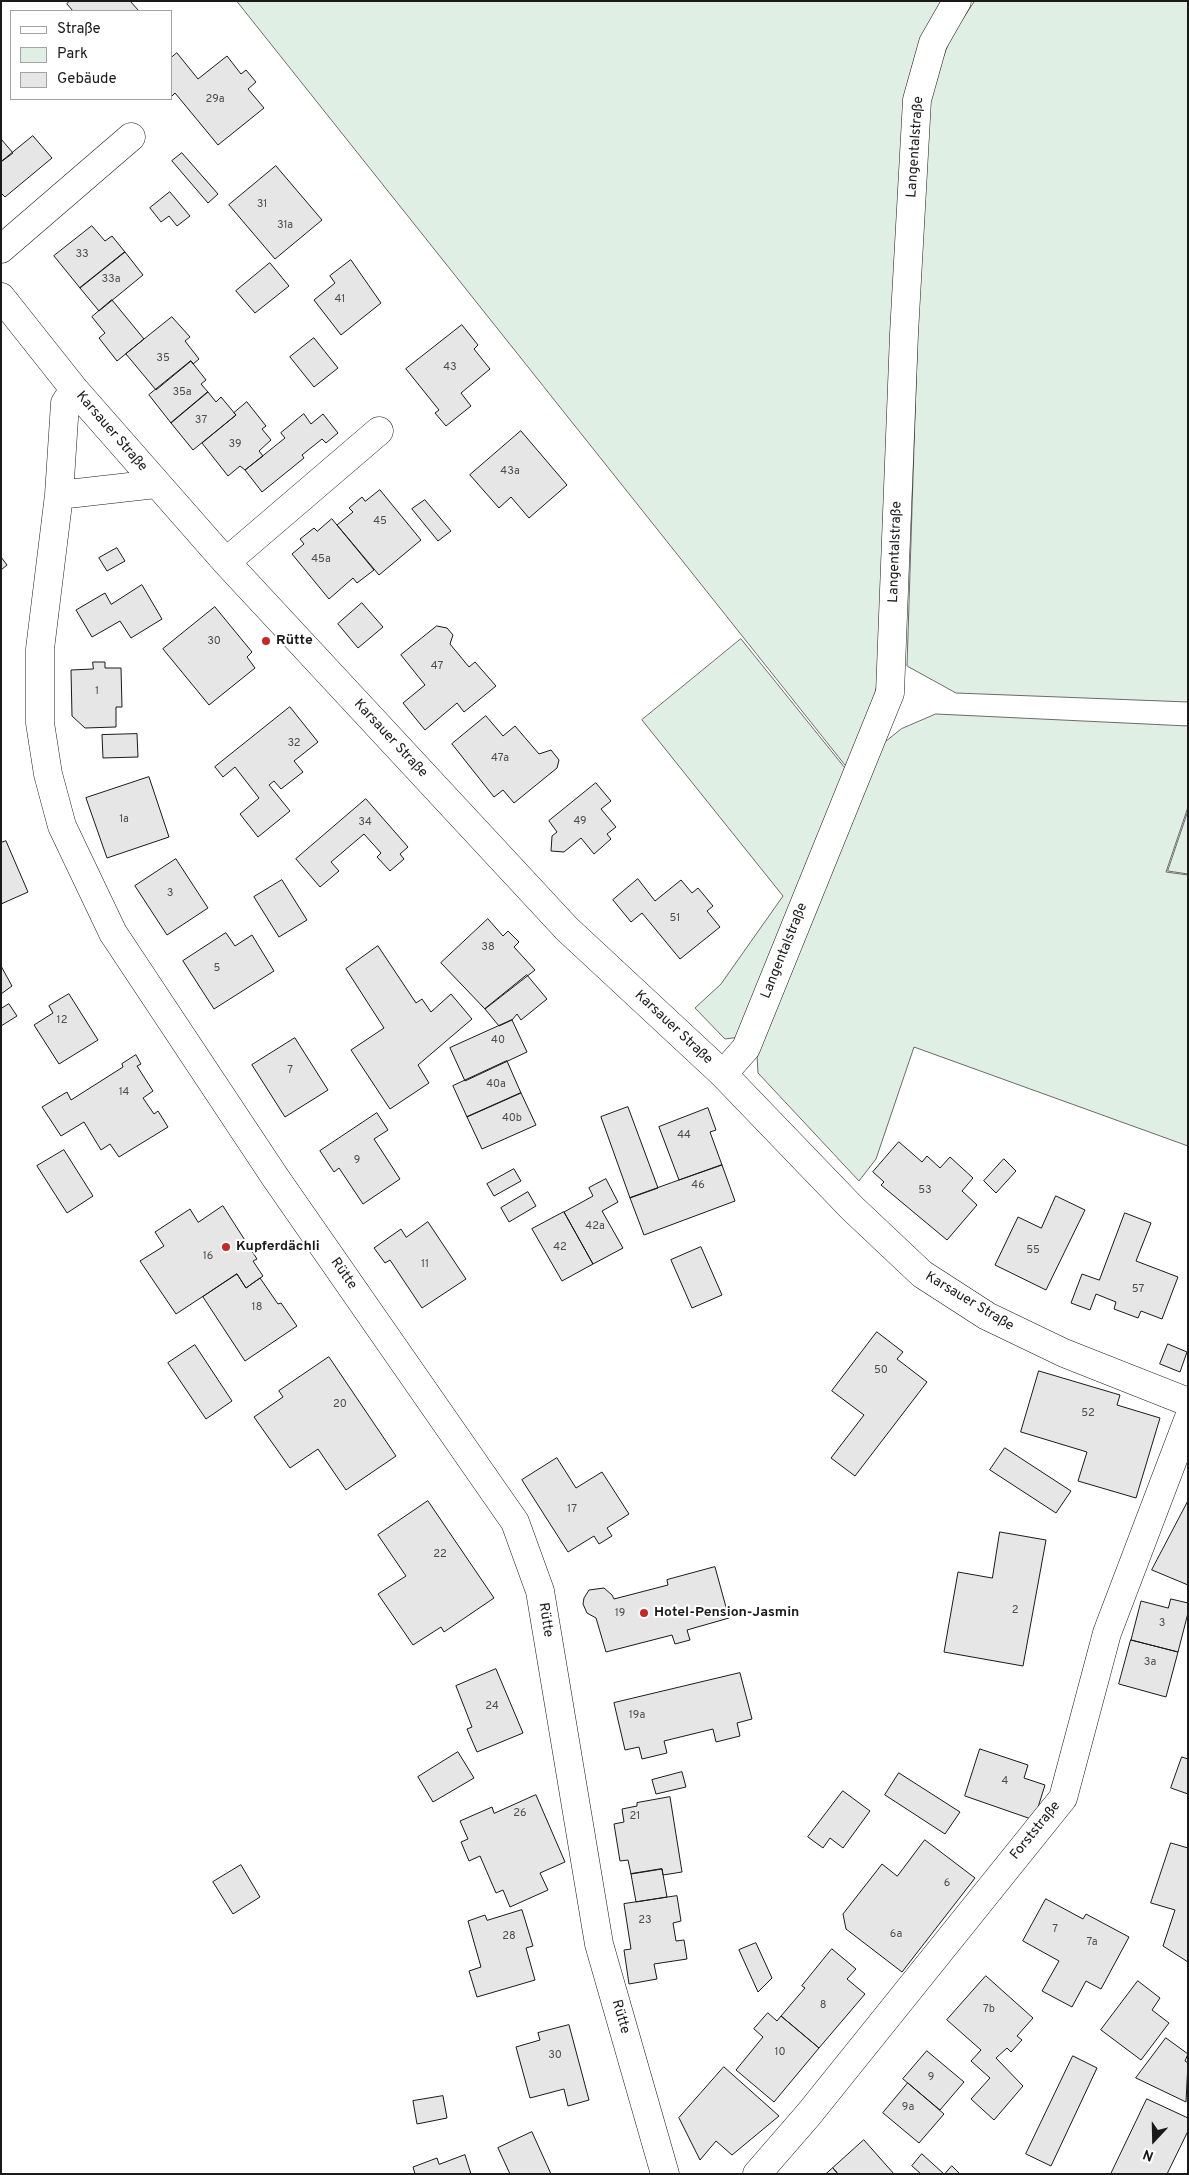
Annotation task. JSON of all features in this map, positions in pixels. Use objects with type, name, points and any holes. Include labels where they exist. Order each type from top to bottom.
[{"type":"street","name":"Langentalstraße","points":[[723,1074],[746,1048],[890,693],[904,334],[917,100],[933,43],[958,1]]},
{"type":"street","points":[[1,248],[131,137]]},
{"type":"street","name":"Karsauer Straße","points":[[1,297],[74,389],[156,484],[567,929],[723,1074],[852,1208],[922,1274],[988,1316],[1064,1353],[1188,1402]]},
{"type":"street","name":"Rütte","points":[[74,389],[64,403],[59,495],[40,649],[40,723],[48,774],[62,826],[113,933],[275,1177],[515,1522],[540,1591],[599,1944],[665,2174]]},
{"type":"street","points":[[226,562],[380,431]]},
{"type":"street","points":[[59,495],[156,484]]},
{"type":"street","name":"Forststraße","points":[[757,2174],[809,2114],[1062,1798],[1107,1633],[1188,1420]]},
{"type":"green space","points":[[237,1],[948,1],[938,15],[880,670],[865,741],[851,772]]},
{"type":"green space","points":[[975,1],[1188,1],[1188,702],[956,693],[907,666],[924,132],[933,83],[951,37]]},
{"type":"green space","points":[[741,639],[849,773],[740,1037],[725,1039],[695,1008],[721,984],[783,896],[642,720]]},
{"type":"green space","points":[[936,714],[1188,726],[1188,807],[1166,872],[1188,875],[1188,1146],[914,1047],[876,1159],[859,1181],[758,1073],[757,1055],[880,746],[901,729]]},
{"type":"green space","points":[[1188,811],[1188,874],[1168,871]]},
{"type":"building","points":[[70,1],[130,1],[138,10],[72,10],[67,4]]},
{"type":"building","points":[[177,53],[198,79],[227,56],[241,74],[246,70],[256,82],[248,89],[264,108],[218,145],[175,93],[172,96],[172,57]]},
{"type":"building","points":[[33,136],[52,158],[5,197],[1,193],[1,162]]},
{"type":"building","points":[[1,139],[13,153],[1,162]]},
{"type":"building","points":[[182,153],[218,194],[208,203],[172,161]]},
{"type":"building","points":[[276,166],[322,220],[275,259],[229,205]]},
{"type":"building","points":[[170,192],[190,216],[177,226],[169,216],[161,222],[150,208]]},
{"type":"building","points":[[92,226],[105,241],[112,236],[125,252],[80,288],[54,256]]},
{"type":"building","points":[[125,252],[143,275],[99,311],[80,288]]},
{"type":"building","points":[[351,260],[381,303],[341,335],[314,300],[335,283],[330,276]]},
{"type":"building","points":[[270,263],[289,286],[255,313],[236,291]]},
{"type":"building","points":[[112,300],[144,339],[117,361],[99,338],[105,333],[92,317]]},
{"type":"building","points":[[172,317],[190,337],[185,341],[199,359],[193,364],[191,361],[156,390],[126,354]]},
{"type":"building","points":[[462,325],[478,345],[474,349],[490,369],[461,393],[471,406],[446,426],[435,413],[439,410],[406,369]]},
{"type":"building","points":[[314,338],[338,368],[314,387],[290,357]]},
{"type":"building","points":[[191,361],[206,380],[201,384],[208,392],[171,423],[149,395]]},
{"type":"building","points":[[208,392],[216,402],[221,397],[236,415],[193,450],[171,423]]},
{"type":"building","points":[[247,402],[266,426],[262,429],[271,440],[259,451],[263,456],[245,470],[240,466],[228,476],[202,443],[236,415],[234,413]]},
{"type":"building","points":[[304,414],[311,424],[323,414],[338,433],[326,443],[322,439],[302,455],[304,458],[262,492],[245,470],[285,438],[281,433]]},
{"type":"building","points":[[521,431],[567,485],[529,518],[511,497],[499,508],[470,475]]},
{"type":"building","points":[[380,490],[421,540],[379,575],[337,525],[353,512],[349,508],[362,497],[365,501]]},
{"type":"building","points":[[425,500],[451,531],[438,541],[412,509]]},
{"type":"building","points":[[332,519],[374,570],[357,583],[353,578],[329,599],[292,554],[304,544],[300,539],[314,528],[317,531]]},
{"type":"building","points":[[117,548],[125,561],[107,571],[99,558]]},
{"type":"building","points":[[1,557],[7,565],[1,570]]},
{"type":"building","points":[[142,585],[162,619],[131,638],[120,621],[92,637],[76,610],[105,593],[111,604]]},
{"type":"building","points":[[362,603],[383,627],[358,648],[338,624]]},
{"type":"building","points":[[215,607],[252,652],[247,657],[255,668],[209,705],[163,649]]},
{"type":"building","points":[[437,626],[447,628],[453,635],[450,644],[469,667],[475,662],[496,686],[464,712],[457,703],[425,730],[403,703],[425,685],[401,655]]},
{"type":"building","points":[[93,662],[105,662],[105,668],[121,668],[122,707],[116,707],[116,727],[85,728],[72,716],[71,670],[93,669]]},
{"type":"building","points":[[290,707],[318,742],[294,761],[303,772],[281,789],[274,781],[269,785],[290,811],[258,837],[240,814],[259,798],[235,767],[223,777],[215,767]]},
{"type":"building","points":[[486,716],[503,736],[515,726],[539,754],[551,750],[559,760],[557,768],[514,803],[503,790],[494,797],[452,744]]},
{"type":"building","points":[[137,734],[138,757],[103,758],[102,735]]},
{"type":"building","points":[[149,777],[169,837],[107,858],[86,798]]},
{"type":"building","points":[[596,783],[611,801],[601,809],[616,827],[607,834],[611,839],[594,854],[581,838],[564,852],[551,851],[552,836],[557,832],[549,821]]},
{"type":"building","points":[[366,799],[408,847],[400,854],[404,859],[390,871],[377,857],[381,853],[364,834],[331,862],[339,871],[320,887],[296,859]]},
{"type":"building","points":[[6,841],[28,892],[1,904],[1,843]]},
{"type":"building","points":[[176,859],[208,908],[167,935],[135,886]]},
{"type":"building","points":[[638,879],[655,901],[681,880],[692,893],[698,888],[713,906],[707,911],[720,927],[680,959],[642,913],[631,922],[613,900]]},
{"type":"building","points":[[282,880],[307,920],[279,937],[254,897]]},
{"type":"building","points":[[488,919],[503,936],[508,931],[519,942],[514,947],[535,970],[485,1009],[441,963]]},
{"type":"building","points":[[226,933],[235,946],[252,935],[274,971],[214,1009],[183,961]]},
{"type":"building","points":[[378,946],[416,1003],[422,999],[431,1012],[451,994],[472,1019],[418,1065],[429,1083],[390,1109],[351,1050],[384,1028],[346,969]]},
{"type":"building","points":[[1,966],[12,986],[1,994]]},
{"type":"building","points":[[527,975],[547,999],[521,1020],[517,1014],[512,1020],[499,1026],[485,1009]]},
{"type":"building","points":[[69,994],[98,1040],[59,1064],[34,1025],[53,1013],[49,1006]]},
{"type":"building","points":[[9,1004],[17,1016],[1,1026],[1,1009]]},
{"type":"building","points":[[512,1020],[527,1052],[465,1081],[450,1048]]},
{"type":"building","points":[[295,1038],[328,1090],[285,1117],[252,1065]]},
{"type":"building","points":[[136,1055],[141,1064],[137,1066],[153,1091],[143,1098],[154,1114],[158,1111],[168,1127],[119,1157],[110,1144],[101,1150],[84,1122],[61,1136],[42,1107],[67,1092],[71,1100],[123,1067],[122,1064]]},
{"type":"building","points":[[507,1061],[521,1093],[467,1117],[453,1086]]},
{"type":"building","points":[[521,1093],[536,1125],[482,1149],[467,1117]]},
{"type":"building","points":[[628,1107],[658,1188],[630,1198],[601,1117]]},
{"type":"building","points":[[708,1108],[716,1130],[710,1132],[722,1165],[679,1180],[659,1127]]},
{"type":"building","points":[[377,1113],[388,1130],[374,1139],[400,1179],[363,1204],[339,1168],[334,1172],[320,1151]]},
{"type":"building","points":[[899,1142],[922,1162],[927,1156],[940,1168],[950,1157],[973,1178],[962,1191],[977,1205],[947,1240],[881,1185],[884,1182],[873,1172]]},
{"type":"building","points":[[64,1150],[93,1196],[67,1213],[37,1166]]},
{"type":"building","points":[[1004,1159],[1016,1171],[996,1193],[984,1181]]},
{"type":"building","points":[[722,1165],[735,1201],[644,1235],[630,1198]]},
{"type":"building","points":[[514,1169],[521,1181],[494,1196],[487,1184]]},
{"type":"building","points":[[606,1179],[618,1202],[602,1211],[623,1248],[593,1264],[564,1212],[593,1196],[589,1188]]},
{"type":"building","points":[[528,1192],[536,1206],[509,1222],[501,1208]]},
{"type":"building","points":[[1056,1196],[1085,1210],[1046,1290],[995,1265],[1018,1217],[1041,1228]]},
{"type":"building","points":[[223,1206],[257,1259],[253,1261],[263,1276],[246,1288],[237,1274],[176,1314],[140,1261],[164,1246],[155,1232],[190,1209],[198,1222]]},
{"type":"building","points":[[564,1212],[593,1264],[562,1281],[532,1229]]},
{"type":"building","points":[[1125,1213],[1151,1223],[1136,1261],[1178,1277],[1162,1319],[1141,1311],[1138,1318],[1114,1309],[1116,1302],[1096,1294],[1090,1310],[1071,1303],[1082,1274],[1099,1280]]},
{"type":"building","points":[[428,1222],[466,1279],[422,1308],[390,1260],[385,1263],[374,1248],[401,1229],[406,1237]]},
{"type":"building","points":[[701,1247],[722,1295],[692,1308],[671,1260]]},
{"type":"building","points":[[237,1274],[246,1288],[260,1278],[278,1304],[281,1303],[297,1326],[245,1361],[203,1297]]},
{"type":"building","points":[[877,1332],[903,1352],[897,1359],[927,1382],[855,1476],[831,1458],[864,1415],[832,1391]]},
{"type":"building","points":[[1168,1344],[1187,1352],[1180,1372],[1160,1364]]},
{"type":"building","points":[[195,1345],[232,1401],[206,1419],[168,1363]]},
{"type":"building","points":[[329,1357],[396,1456],[346,1490],[318,1449],[290,1468],[254,1417],[283,1397],[279,1391]]},
{"type":"building","points":[[1039,1371],[1120,1395],[1117,1405],[1160,1418],[1136,1498],[1078,1481],[1087,1452],[1021,1432]]},
{"type":"building","points":[[1005,1448],[1071,1491],[1056,1513],[990,1470]]},
{"type":"building","points":[[557,1458],[576,1488],[602,1472],[629,1514],[607,1528],[612,1536],[599,1544],[594,1536],[568,1552],[522,1480]]},
{"type":"building","points":[[428,1501],[494,1598],[444,1632],[441,1627],[413,1645],[378,1594],[406,1576],[378,1535]]},
{"type":"building","points":[[1188,1501],[1188,1585],[1152,1570]]},
{"type":"building","points":[[1000,1532],[1046,1540],[1023,1666],[944,1652],[958,1572],[992,1578]]},
{"type":"building","points":[[715,1567],[729,1618],[687,1630],[690,1640],[675,1644],[672,1635],[606,1652],[596,1618],[587,1613],[583,1604],[589,1590],[604,1588],[614,1599],[668,1585],[667,1580]]},
{"type":"building","points":[[1171,1599],[1188,1603],[1188,1613],[1178,1652],[1131,1640],[1141,1601],[1168,1608]]},
{"type":"building","points":[[1131,1640],[1178,1652],[1166,1697],[1119,1684]]},
{"type":"building","points":[[496,1669],[523,1733],[477,1752],[467,1729],[472,1727],[456,1686]]},
{"type":"building","points":[[740,1673],[752,1719],[737,1723],[740,1736],[716,1742],[713,1729],[664,1741],[667,1753],[642,1759],[639,1747],[625,1750],[614,1703]]},
{"type":"building","points":[[980,1749],[1028,1765],[1024,1778],[1045,1785],[1034,1820],[965,1796]]},
{"type":"building","points":[[458,1752],[474,1778],[433,1802],[418,1777]]},
{"type":"building","points":[[1182,1757],[1188,1759],[1188,1794],[1171,1788]]},
{"type":"building","points":[[682,1772],[686,1787],[656,1794],[652,1780]]},
{"type":"building","points":[[899,1773],[960,1812],[945,1834],[885,1795]]},
{"type":"building","points":[[843,1791],[870,1811],[843,1848],[830,1838],[823,1848],[808,1837]]},
{"type":"building","points":[[536,1795],[565,1862],[540,1873],[548,1890],[510,1907],[503,1890],[496,1893],[480,1856],[469,1861],[461,1842],[468,1839],[460,1821],[492,1807],[494,1813]]},
{"type":"building","points":[[670,1797],[682,1872],[663,1875],[662,1869],[631,1874],[628,1860],[620,1861],[614,1824],[624,1822],[622,1809],[637,1806],[637,1803]]},
{"type":"building","points":[[925,1840],[975,1878],[902,1972],[846,1929],[843,1914],[882,1864],[897,1876]]},
{"type":"building","points":[[1171,1843],[1188,1848],[1188,1962],[1163,1946],[1175,1910],[1151,1903]]},
{"type":"building","points":[[241,1865],[260,1897],[233,1914],[213,1882]]},
{"type":"building","points":[[662,1869],[667,1897],[636,1902],[631,1874]]},
{"type":"building","points":[[677,1896],[681,1921],[673,1923],[676,1941],[684,1940],[687,1959],[654,1964],[657,1979],[629,1984],[624,1950],[631,1949],[624,1904]]},
{"type":"building","points":[[1046,1899],[1083,1919],[1086,1914],[1129,1937],[1101,1989],[1086,1981],[1072,2007],[1042,1991],[1059,1961],[1023,1941]]},
{"type":"building","points":[[522,1910],[533,1946],[526,1948],[535,1980],[477,1997],[469,1971],[481,1967],[468,1921],[485,1915],[487,1920]]},
{"type":"building","points":[[756,1943],[772,1978],[758,1992],[739,1950]]},
{"type":"building","points":[[832,1949],[856,1969],[847,1979],[865,1994],[819,2048],[781,2016],[805,1988],[802,1986]]},
{"type":"building","points":[[986,1976],[1033,2018],[1017,2036],[1022,2040],[1011,2052],[1007,2048],[996,2058],[1023,2086],[994,2120],[971,2099],[990,2078],[971,2061],[981,2050],[947,2020]]},
{"type":"building","points":[[1138,1981],[1160,1998],[1152,2010],[1169,2023],[1141,2060],[1101,2030]]},
{"type":"building","points":[[768,2013],[777,2021],[781,2016],[819,2048],[774,2102],[736,2070],[763,2037],[754,2029]]},
{"type":"building","points":[[569,2025],[589,2100],[568,2106],[564,2089],[530,2098],[516,2047],[540,2040],[538,2033]]},
{"type":"building","points":[[1166,2038],[1188,2054],[1185,2061],[1188,2063],[1186,2102],[1136,2078]]},
{"type":"building","points":[[927,2051],[964,2082],[940,2110],[903,2079]]},
{"type":"building","points":[[1073,2056],[1097,2068],[1051,2166],[1026,2154]]},
{"type":"building","points":[[724,2067],[779,2116],[732,2155],[716,2141],[700,2160],[679,2118]]},
{"type":"building","points":[[908,2083],[944,2114],[919,2143],[883,2113]]},
{"type":"building","points":[[443,2096],[447,2118],[417,2124],[413,2101]]},
{"type":"building","points":[[1147,2099],[1188,2118],[1188,2131],[1167,2174],[1111,2174]]},
{"type":"building","points":[[532,2132],[551,2174],[510,2174],[498,2148]]},
{"type":"building","points":[[864,2140],[894,2174],[838,2174],[833,2168]]},
{"type":"building","points":[[922,2154],[944,2174],[921,2174],[912,2166]]},
{"type":"building","points":[[465,2155],[471,2174],[415,2174],[413,2167],[437,2158],[439,2164]]},
{"type":"building","points":[[952,2166],[960,2174],[945,2174]]},
{"type":"building","points":[[833,2168],[838,2174],[826,2174]]},
{"type":"place","name":"Rütte","points":[[266,641]]},
{"type":"place","name":"Kupferdächli","points":[[226,1247]]},
{"type":"place","name":"Hotel-Pension-Jasmin","points":[[644,1613]]}]
